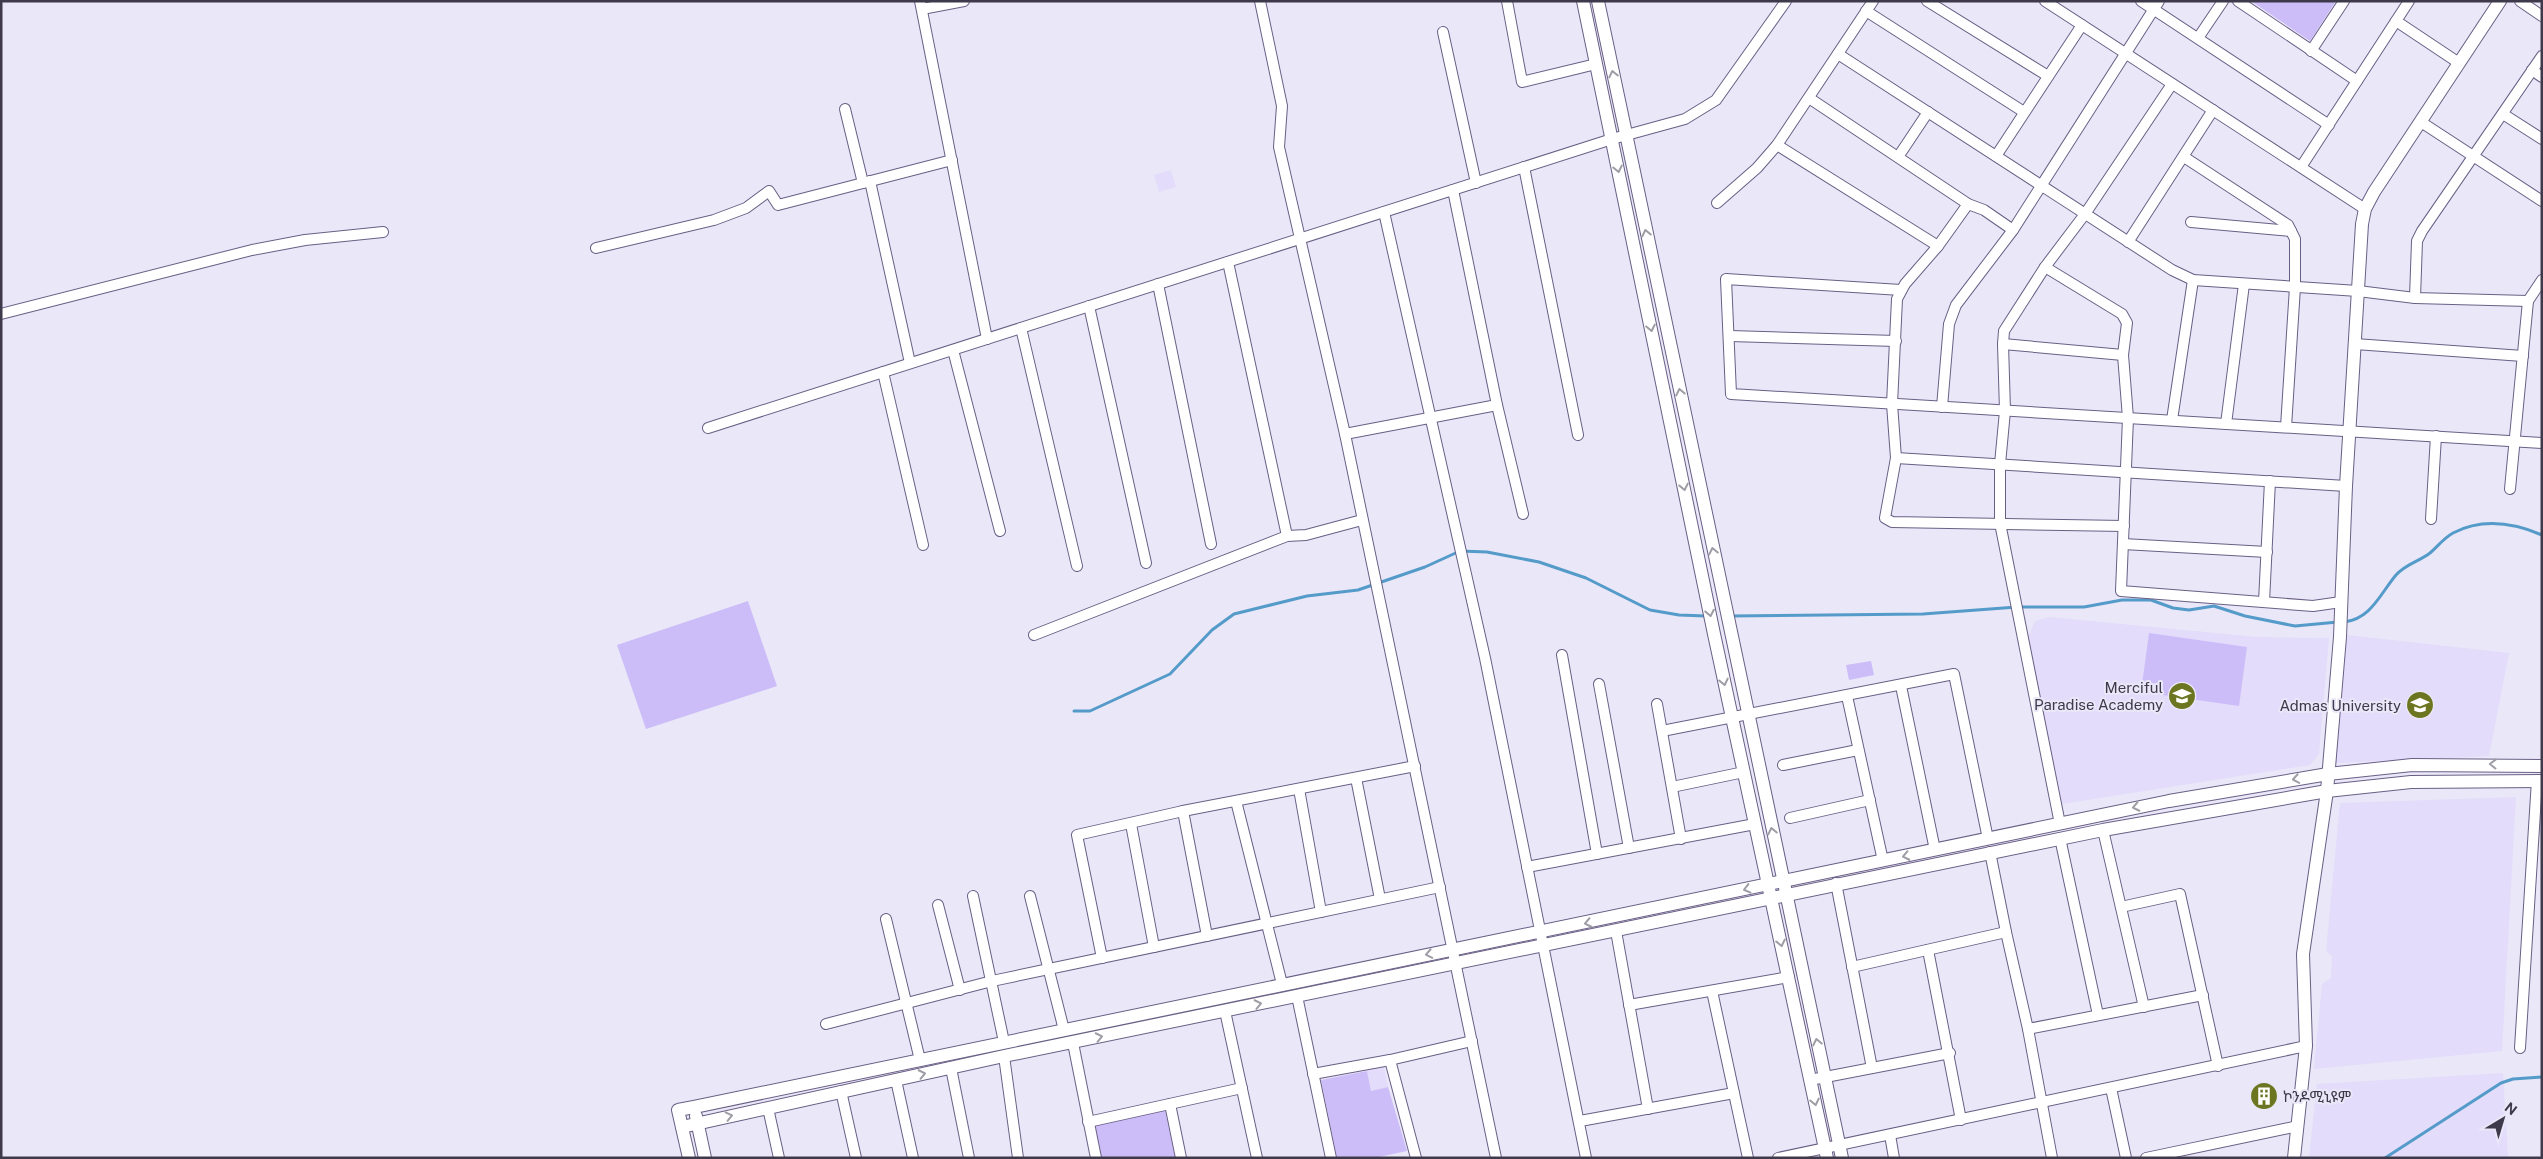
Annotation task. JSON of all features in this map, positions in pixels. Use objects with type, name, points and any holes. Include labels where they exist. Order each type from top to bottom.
[{"type":"street","points":[[964,1],[921,5],[987,339]]},
{"type":"street","points":[[1260,1],[1282,106],[1279,147],[1345,434],[1496,1158]]},
{"type":"street","points":[[1507,1],[1522,82],[1596,64]]},
{"type":"street","points":[[1583,1],[1714,634],[1826,1153]]},
{"type":"street","points":[[1598,1],[1747,715],[1841,1151]]},
{"type":"street","points":[[708,428],[1612,139],[1626,137],[1685,119],[1716,100],[1786,1]]},
{"type":"street","points":[[1717,204],[1757,168],[1777,145],[1873,1]]},
{"type":"street","points":[[1927,1],[2048,76]]},
{"type":"street","points":[[2045,1],[2365,209]]},
{"type":"street","points":[[2141,1],[2156,5],[2198,38],[2328,125]]},
{"type":"street","points":[[2198,38],[2223,1]]},
{"type":"street","points":[[2238,1],[2357,81]]},
{"type":"street","points":[[2311,51],[2344,1]]},
{"type":"street","points":[[2301,167],[2409,1]]},
{"type":"street","points":[[2294,1158],[2306,1046],[2303,954],[2328,774],[2340,637],[2349,431],[2365,209],[2374,192],[2500,1]]},
{"type":"street","points":[[2520,1],[2542,16]]},
{"type":"street","points":[[1942,407],[1951,316],[2013,230],[2156,5]]},
{"type":"street","points":[[1866,11],[2024,112]]},
{"type":"street","points":[[2396,21],[2459,63]]},
{"type":"street","points":[[1996,156],[2082,25]]},
{"type":"street","points":[[1443,32],[1476,183]]},
{"type":"street","points":[[1838,54],[2128,242],[2172,270],[2193,280],[2358,291],[2415,298],[2528,301]]},
{"type":"street","points":[[2415,298],[2417,241],[2472,155],[2503,114],[2542,56]]},
{"type":"street","points":[[2532,70],[2542,77]]},
{"type":"street","points":[[2060,824],[2000,523],[2000,464],[2005,411],[2004,331],[2045,267],[2085,214],[2172,84]]},
{"type":"street","points":[[1809,98],[1968,204],[1984,210],[2013,230]]},
{"type":"street","points":[[845,109],[867,182],[910,363]]},
{"type":"street","points":[[2128,242],[2213,110]]},
{"type":"street","points":[[1898,157],[1928,112]]},
{"type":"street","points":[[2503,114],[2542,139]]},
{"type":"street","points":[[2421,122],[2542,201]]},
{"type":"street","points":[[1777,145],[1938,246]]},
{"type":"street","points":[[2184,156],[2288,225],[2295,239],[2295,287],[2286,427]]},
{"type":"street","points":[[596,248],[714,220],[746,208],[769,191],[778,205],[952,160]]},
{"type":"street","points":[[1524,167],[1578,435]]},
{"type":"street","points":[[1453,190],[1497,405],[1523,514]]},
{"type":"street","points":[[1968,204],[1938,246],[1901,290],[1898,299],[1892,404],[1896,458],[1884,515],[1887,521],[2124,526]]},
{"type":"street","points":[[1384,212],[1485,658],[1586,1158]]},
{"type":"street","points":[[2191,222],[2291,232]]},
{"type":"street","points":[[1,314],[252,250],[305,240],[383,232]]},
{"type":"street","points":[[1228,262],[1287,536]]},
{"type":"street","points":[[2045,267],[2125,319],[2127,323],[2123,355],[2128,418],[2121,591],[2313,606],[2342,605]]},
{"type":"street","points":[[1901,290],[1726,279],[1730,336],[1731,394],[2542,443]]},
{"type":"street","points":[[2172,420],[2193,280]]},
{"type":"street","points":[[2510,489],[2528,301],[2542,280]]},
{"type":"street","points":[[1158,284],[1211,544]]},
{"type":"street","points":[[2226,424],[2244,284]]},
{"type":"street","points":[[1089,306],[1146,563]]},
{"type":"street","points":[[1021,328],[1077,566]]},
{"type":"street","points":[[1730,336],[1896,341]]},
{"type":"street","points":[[2003,344],[2123,355]]},
{"type":"street","points":[[2355,344],[2522,356]]},
{"type":"street","points":[[953,350],[1000,530]]},
{"type":"street","points":[[883,372],[923,545]]},
{"type":"street","points":[[1345,434],[1497,405]]},
{"type":"street","points":[[2431,519],[2436,436]]},
{"type":"street","points":[[1896,458],[2346,486]]},
{"type":"street","points":[[2264,602],[2270,481]]},
{"type":"street","points":[[1034,635],[1287,536],[1306,535],[1362,520]]},
{"type":"street","points":[[2123,544],[2267,552]]},
{"type":"street","points":[[1562,656],[1596,854]]},
{"type":"street","points":[[1662,731],[1901,686],[1954,674],[2006,932],[2028,1029],[2052,1158]]},
{"type":"street","points":[[1599,684],[1628,848]]},
{"type":"street","points":[[1901,686],[1935,850]]},
{"type":"street","points":[[1847,696],[1883,861]]},
{"type":"street","points":[[1657,704],[1681,839]]},
{"type":"street","points":[[1783,764],[1858,750]]},
{"type":"street","points":[[1542,938],[1616,931],[1772,899],[1989,846],[2060,824],[2169,800],[2328,774],[2412,765],[2542,766]]},
{"type":"street","points":[[1102,958],[1076,835],[1183,811],[1415,766]]},
{"type":"street","points":[[1672,787],[1744,772]]},
{"type":"street","points":[[1356,778],[1380,900]]},
{"type":"street","points":[[688,1158],[678,1110],[694,1106],[1282,984],[1454,956],[1542,938],[1768,883],[1935,850],[2060,838],[2326,791],[2412,782],[2540,781],[2520,1048]]},
{"type":"street","points":[[1299,788],[1321,912]]},
{"type":"street","points":[[1790,818],[1870,800]]},
{"type":"street","points":[[2169,800],[2172,818]]},
{"type":"street","points":[[1236,801],[1282,984]]},
{"type":"street","points":[[1183,811],[1207,936]]},
{"type":"street","points":[[1131,824],[1154,947]]},
{"type":"street","points":[[1527,867],[1755,824]]},
{"type":"street","points":[[2104,830],[2144,1007]]},
{"type":"street","points":[[2060,838],[2098,1015]]},
{"type":"street","points":[[1836,883],[1872,1068]]},
{"type":"street","points":[[826,1024],[992,982],[1440,887]]},
{"type":"street","points":[[2121,907],[2180,894],[2218,1066]]},
{"type":"street","points":[[973,896],[1004,1042]]},
{"type":"street","points":[[1030,896],[1064,1030]]},
{"type":"street","points":[[938,905],[960,990]]},
{"type":"street","points":[[886,920],[908,1003],[920,1060]]},
{"type":"street","points":[[1616,931],[1648,1109]]},
{"type":"street","points":[[1852,967],[2006,932]]},
{"type":"street","points":[[1928,950],[1950,1053],[1961,1120]]},
{"type":"street","points":[[682,1127],[1004,1056],[1297,996],[1454,956]]},
{"type":"street","points":[[1629,1005],[1789,977]]},
{"type":"street","points":[[1712,991],[1748,1158]]},
{"type":"street","points":[[2028,1029],[2203,995]]},
{"type":"street","points":[[1297,996],[1331,1158]]},
{"type":"street","points":[[1226,1010],[1257,1158]]},
{"type":"street","points":[[1313,1074],[1390,1060],[1472,1041]]},
{"type":"street","points":[[1073,1043],[1096,1158]]},
{"type":"street","points":[[1778,1158],[1841,1151],[1890,1135],[2306,1046]]},
{"type":"street","points":[[1810,1080],[1950,1053]]},
{"type":"street","points":[[1004,1056],[1018,1158]]},
{"type":"street","points":[[1390,1060],[1413,1157]]},
{"type":"street","points":[[951,1068],[969,1158]]},
{"type":"street","points":[[896,1080],[912,1158]]},
{"type":"street","points":[[1088,1122],[1242,1088]]},
{"type":"street","points":[[2111,1088],[2126,1158]]},
{"type":"street","points":[[841,1091],[856,1158]]},
{"type":"street","points":[[1580,1122],[1734,1093]]},
{"type":"street","points":[[1170,1104],[1181,1158]]},
{"type":"street","points":[[694,1106],[705,1158]]},
{"type":"street","points":[[768,1108],[779,1158]]},
{"type":"street","points":[[2146,1158],[2298,1126]]},
{"type":"street","points":[[1890,1135],[1894,1158]]},
{"type":"shaded area","points":[[2251,1],[2336,1],[2310,41]]},
{"type":"shaded area","points":[[1171,170],[1176,187],[1159,192],[1154,175]]},
{"type":"shaded area","points":[[748,601],[777,686],[646,729],[617,645]]},
{"type":"shaded area","name":"Merciful Paradise Academy","points":[[2049,617],[2257,637],[2329,638],[2319,754],[2310,765],[2062,804],[2028,637],[2035,621]]},
{"type":"shaded area","points":[[2149,633],[2247,647],[2239,706],[2141,692]]},
{"type":"shaded area","name":"Admas University","points":[[2347,635],[2509,653],[2489,756],[2335,763]]},
{"type":"shaded area","points":[[1871,661],[1874,675],[1849,680],[1846,665]]},
{"type":"shaded area","points":[[2516,797],[2502,1051],[2314,1069],[2322,984],[2331,978],[2332,956],[2326,951],[2340,803]]},
{"type":"shaded area","points":[[1384,1067],[1388,1087],[1371,1091],[1367,1071]]},
{"type":"shaded area","points":[[1367,1071],[1371,1091],[1388,1087],[1407,1151],[1374,1158],[1337,1158],[1321,1080]]},
{"type":"shaded area","points":[[2503,1073],[2508,1158],[2309,1158],[2317,1084]]},
{"type":"shaded area","points":[[1165,1110],[1175,1158],[1101,1158],[1094,1125]]},
{"type":"waterway","points":[[2344,622],[2353,620],[2368,611],[2400,571],[2430,553],[2453,533],[2464,528],[2475,525],[2498,524],[2509,525],[2542,535]]},
{"type":"waterway","points":[[1074,711],[1090,711],[1170,674],[1212,630],[1234,614],[1307,596],[1358,590],[1425,567],[1460,551],[1487,552],[1539,562],[1586,578],[1650,610],[1679,615],[1706,616]]},
{"type":"waterway","points":[[1730,616],[1923,614],[2017,607],[2084,607],[2122,600],[2151,600],[2173,608],[2189,610],[2214,606],[2245,616],[2295,626],[2338,622]]},
{"type":"waterway","points":[[2385,1158],[2501,1083],[2513,1079],[2542,1077]]},
{"type":"place","name":"Merciful Paradise Academy","points":[[2182,696]]},
{"type":"place","name":"Admas University","points":[[2420,705]]},
{"type":"place","name":"ኮንዶሚኒዩም","points":[[2264,1096]]}]
